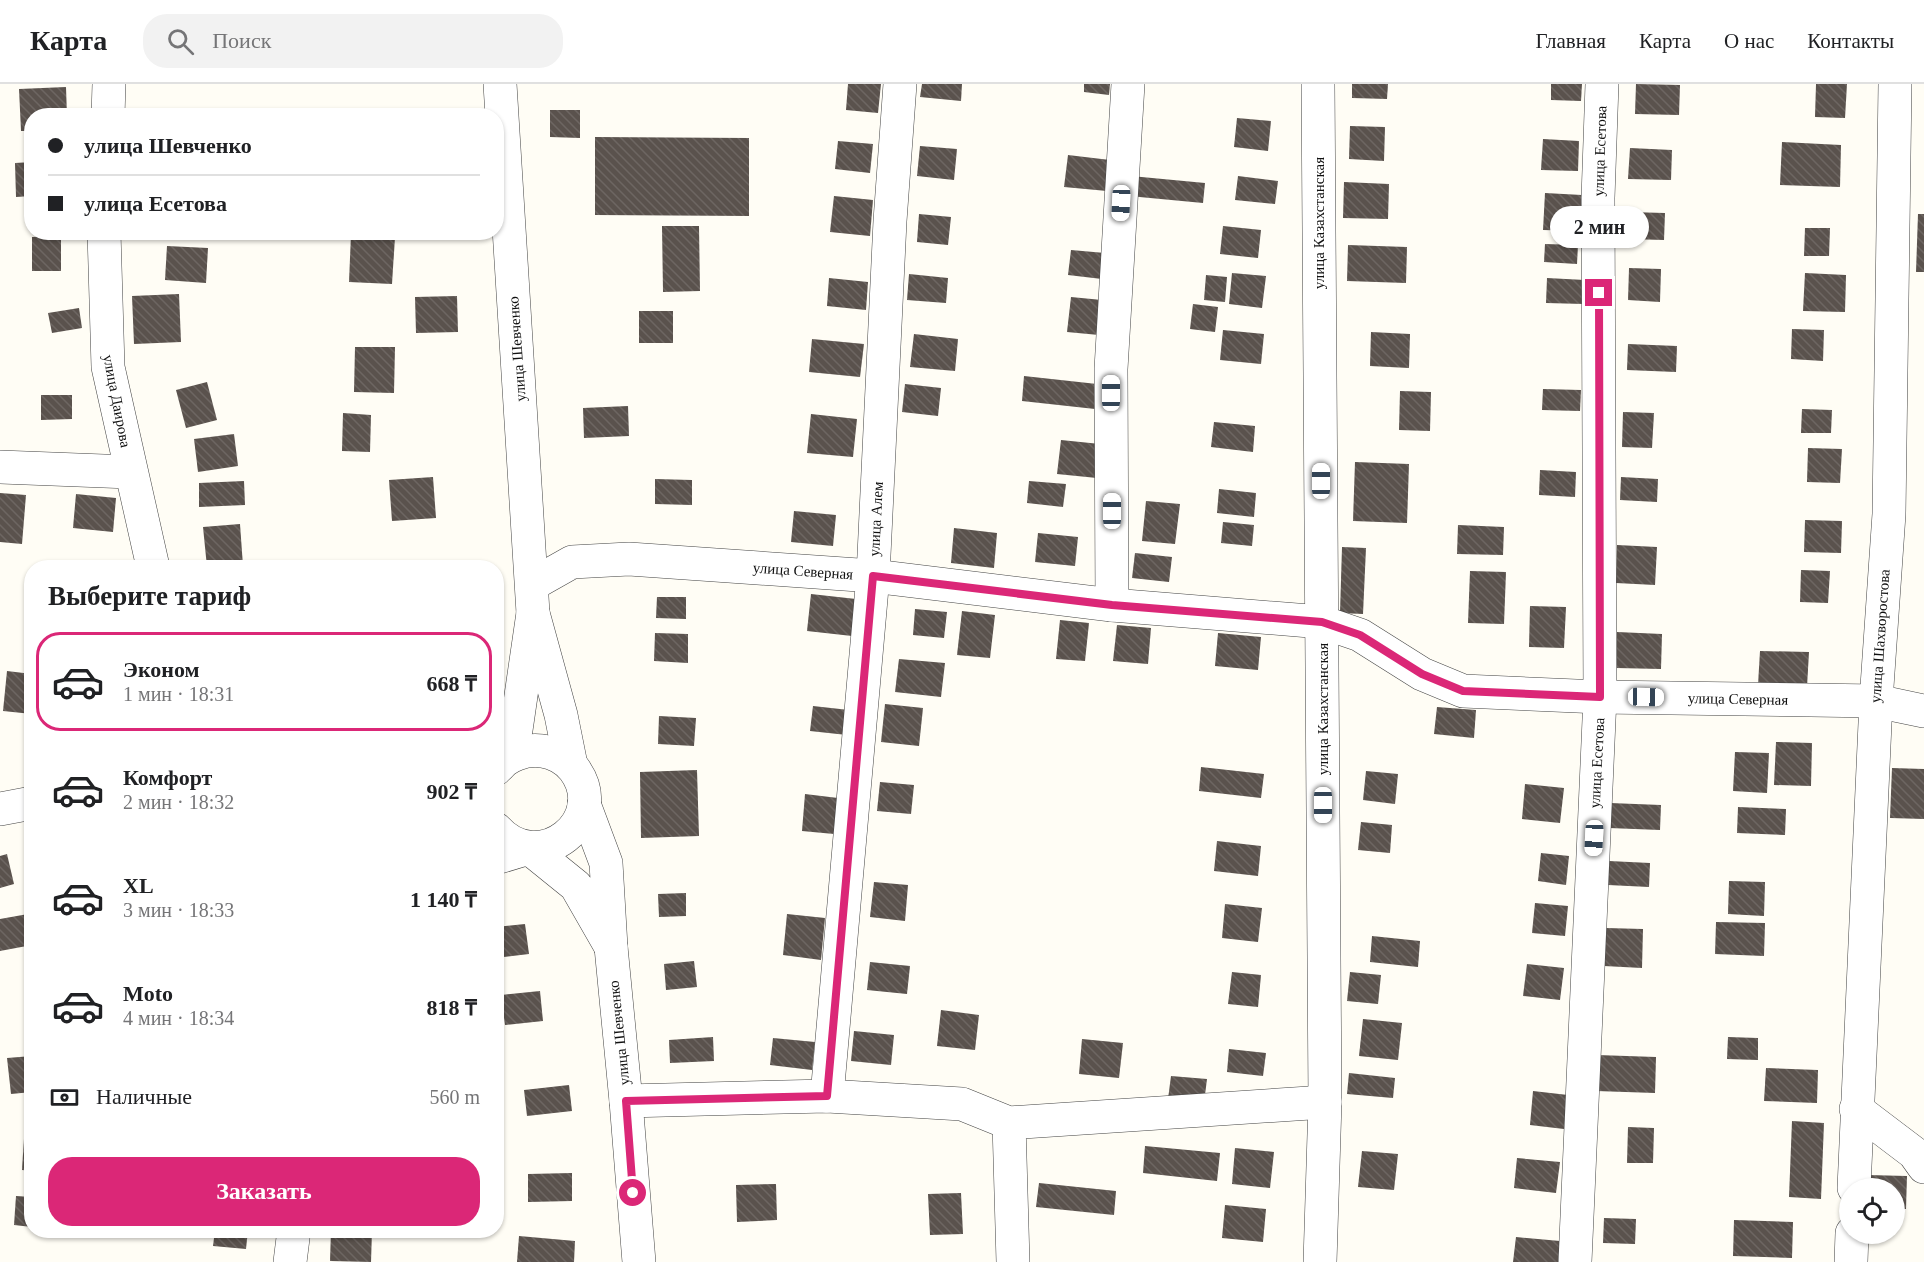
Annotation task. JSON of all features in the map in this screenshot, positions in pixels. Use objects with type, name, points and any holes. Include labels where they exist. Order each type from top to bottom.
[{"type":"street","points":[[108,108],[109,84]]},
{"type":"street","name":"улица Шевченко","points":[[500,84],[502,108]]},
{"type":"street","name":"улица Алем","points":[[827,1096],[873,576],[890,221],[900,84]]},
{"type":"street","points":[[1112,605],[1111,369],[1128,84]]},
{"type":"street","name":"улица Казахстанская","points":[[1318,84],[1324,1102],[1320,1262]]},
{"type":"street","name":"улица Есетова","points":[[1575,1262],[1600,697],[1599,198],[1602,84]]},
{"type":"street","name":"улица Шахворостова","points":[[1854,1178],[1876,700],[1888,514],[1895,84]]},
{"type":"street","name":"улица Шевченко","points":[[504,146],[533,599],[571,765],[582,783],[584,804],[606,862],[611,947],[639,1262]]},
{"type":"street","name":"улица Даирова","points":[[104,240],[108,367],[151,560]]},
{"type":"street","points":[[0,467],[130,472]]},
{"type":"street","name":"улица Северная","points":[[533,599],[572,562],[629,559],[873,576],[1112,605],[1322,622],[1360,635],[1422,674],[1463,691],[1600,697],[1876,700],[1924,711]]},
{"type":"street","points":[[504,755],[516,730],[533,599]]},
{"type":"street","points":[[504,762],[512,755],[528,751],[543,751],[558,756],[571,765]]},
{"type":"street","points":[[0,809],[24,804]]},
{"type":"street","points":[[504,856],[529,848],[545,847],[566,837],[580,819],[584,804]]},
{"type":"street","points":[[504,837],[515,844],[529,848],[576,886],[611,947]]},
{"type":"street","points":[[626,1101],[827,1096],[962,1104],[1009,1123],[1324,1102]]},
{"type":"street","points":[[1856,1109],[1921,1157]]},
{"type":"street","points":[[1009,1123],[1013,1262]]},
{"type":"street","points":[[290,1262],[293,1238]]},
{"type":"street","points":[[1851,1262],[1852,1244]]},
{"type":"building","points":[[848,84],[881,84],[878,113],[846,110]]},
{"type":"building","points":[[922,84],[962,84],[961,101],[920,97]]},
{"type":"building","points":[[1084,84],[1110,84],[1109,95],[1084,92]]},
{"type":"building","points":[[1352,84],[1388,84],[1387,99],[1352,98]]},
{"type":"building","points":[[1551,84],[1582,84],[1581,101],[1551,100]]},
{"type":"building","points":[[1636,84],[1680,85],[1679,115],[1635,114]]},
{"type":"building","points":[[1816,84],[1847,84],[1845,118],[1815,117]]},
{"type":"building","points":[[66,87],[67,108],[24,108],[24,131],[21,131],[19,89]]},
{"type":"building","points":[[550,110],[580,110],[580,138],[550,137]]},
{"type":"building","points":[[1237,118],[1271,121],[1268,151],[1234,147]]},
{"type":"building","points":[[1350,126],[1385,127],[1384,161],[1349,159]]},
{"type":"building","points":[[595,137],[749,138],[749,216],[595,215]]},
{"type":"building","points":[[1543,139],[1579,141],[1578,171],[1541,170]]},
{"type":"building","points":[[838,141],[873,144],[870,173],[835,169]]},
{"type":"building","points":[[1782,142],[1841,145],[1840,187],[1780,185]]},
{"type":"building","points":[[920,146],[957,149],[954,180],[917,176]]},
{"type":"building","points":[[1630,148],[1672,150],[1671,180],[1628,179]]},
{"type":"building","points":[[1068,155],[1110,160],[1107,191],[1064,187]]},
{"type":"building","points":[[24,162],[24,196],[16,197],[15,163]]},
{"type":"building","points":[[1131,176],[1205,183],[1203,203],[1129,196]]},
{"type":"building","points":[[1238,176],[1278,181],[1275,204],[1235,200]]},
{"type":"building","points":[[1344,182],[1389,184],[1388,219],[1343,218]]},
{"type":"building","points":[[1545,193],[1582,195],[1580,231],[1543,230]]},
{"type":"building","points":[[834,196],[873,200],[870,236],[830,232]]},
{"type":"building","points":[[1629,212],[1665,213],[1664,240],[1628,239]]},
{"type":"building","points":[[919,214],[951,217],[948,245],[917,242]]},
{"type":"building","points":[[1918,214],[1924,214],[1924,272],[1916,272]]},
{"type":"building","points":[[662,226],[699,226],[700,291],[663,292]]},
{"type":"building","points":[[1223,226],[1261,230],[1258,258],[1220,254]]},
{"type":"building","points":[[1805,228],[1830,228],[1829,256],[1804,256]]},
{"type":"building","points":[[32,240],[61,240],[61,271],[32,271]]},
{"type":"building","points":[[351,240],[395,240],[392,284],[349,282]]},
{"type":"building","points":[[1545,244],[1578,245],[1577,264],[1544,262]]},
{"type":"building","points":[[1348,245],[1407,247],[1406,283],[1347,281]]},
{"type":"building","points":[[167,246],[208,248],[206,283],[165,280]]},
{"type":"building","points":[[1071,250],[1105,253],[1102,279],[1068,275]]},
{"type":"building","points":[[1629,268],[1661,269],[1660,302],[1628,300]]},
{"type":"building","points":[[1232,273],[1266,276],[1262,308],[1229,304]]},
{"type":"building","points":[[1805,273],[1846,275],[1845,312],[1803,311]]},
{"type":"building","points":[[909,274],[948,278],[946,303],[907,300]]},
{"type":"building","points":[[1206,275],[1227,277],[1225,302],[1204,300]]},
{"type":"building","points":[[829,278],[868,282],[866,310],[827,306]]},
{"type":"building","points":[[1547,278],[1585,280],[1584,304],[1546,303]]},
{"type":"building","points":[[179,294],[181,342],[134,344],[132,296]]},
{"type":"building","points":[[457,296],[458,332],[416,333],[415,297]]},
{"type":"building","points":[[1071,297],[1102,300],[1099,335],[1067,332]]},
{"type":"building","points":[[1193,304],[1218,307],[1215,332],[1190,329]]},
{"type":"building","points":[[79,308],[82,328],[52,333],[48,313]]},
{"type":"building","points":[[639,311],[673,311],[673,343],[639,343]]},
{"type":"building","points":[[1792,329],[1824,330],[1823,361],[1791,359]]},
{"type":"building","points":[[1223,330],[1264,334],[1261,364],[1220,360]]},
{"type":"building","points":[[1371,332],[1410,334],[1409,368],[1370,366]]},
{"type":"building","points":[[914,334],[958,339],[955,371],[910,367]]},
{"type":"building","points":[[812,339],[864,344],[860,377],[809,372]]},
{"type":"building","points":[[1628,344],[1677,346],[1676,372],[1627,370]]},
{"type":"building","points":[[355,347],[395,347],[394,393],[354,392]]},
{"type":"building","points":[[1024,376],[1097,384],[1095,409],[1022,401]]},
{"type":"building","points":[[207,382],[217,420],[186,428],[176,390]]},
{"type":"building","points":[[905,384],[941,388],[938,416],[902,412]]},
{"type":"building","points":[[1543,389],[1581,390],[1580,411],[1542,410]]},
{"type":"building","points":[[1400,391],[1431,392],[1430,431],[1399,430]]},
{"type":"building","points":[[41,395],[72,395],[72,419],[41,420]]},
{"type":"building","points":[[628,406],[629,436],[584,438],[583,408]]},
{"type":"building","points":[[1802,409],[1832,410],[1831,433],[1801,433]]},
{"type":"building","points":[[1623,412],[1654,413],[1652,448],[1622,447]]},
{"type":"building","points":[[343,413],[371,415],[370,452],[342,451]]},
{"type":"building","points":[[811,414],[857,419],[853,457],[807,453]]},
{"type":"building","points":[[1214,422],[1255,426],[1253,452],[1211,447]]},
{"type":"building","points":[[234,434],[238,466],[198,472],[194,439]]},
{"type":"building","points":[[1061,440],[1100,444],[1097,478],[1057,474]]},
{"type":"building","points":[[1808,448],[1842,449],[1840,483],[1807,482]]},
{"type":"building","points":[[1355,462],[1409,464],[1407,523],[1353,521]]},
{"type":"building","points":[[1540,470],[1576,472],[1575,497],[1539,495]]},
{"type":"building","points":[[433,477],[436,518],[392,521],[389,480]]},
{"type":"building","points":[[1621,477],[1658,479],[1657,502],[1620,500]]},
{"type":"building","points":[[655,479],[692,480],[692,505],[655,504]]},
{"type":"building","points":[[244,481],[245,505],[199,507],[199,483]]},
{"type":"building","points":[[1029,481],[1066,484],[1063,507],[1027,503]]},
{"type":"building","points":[[1219,489],[1256,493],[1254,517],[1217,513]]},
{"type":"building","points":[[0,493],[26,495],[22,544],[0,542]]},
{"type":"building","points":[[76,494],[116,498],[113,532],[73,528]]},
{"type":"building","points":[[1146,501],[1180,504],[1175,544],[1142,541]]},
{"type":"building","points":[[794,511],[836,515],[833,546],[791,542]]},
{"type":"building","points":[[1805,520],[1842,521],[1841,553],[1804,552]]},
{"type":"building","points":[[1223,522],[1254,525],[1252,546],[1221,543]]},
{"type":"building","points":[[240,524],[243,560],[206,560],[203,527]]},
{"type":"building","points":[[1458,525],[1504,527],[1503,555],[1457,554]]},
{"type":"building","points":[[954,528],[997,533],[994,568],[951,563]]},
{"type":"building","points":[[1038,533],[1078,537],[1075,566],[1035,562]]},
{"type":"building","points":[[1617,545],[1657,547],[1655,585],[1616,583]]},
{"type":"building","points":[[1342,547],[1366,548],[1363,614],[1340,613]]},
{"type":"building","points":[[1135,553],[1172,557],[1169,582],[1132,578]]},
{"type":"building","points":[[1801,570],[1830,571],[1828,603],[1800,602]]},
{"type":"building","points":[[1470,571],[1506,572],[1504,624],[1468,623]]},
{"type":"building","points":[[811,594],[856,599],[852,636],[807,631]]},
{"type":"building","points":[[657,597],[686,597],[686,619],[656,618]]},
{"type":"building","points":[[1530,606],[1566,607],[1564,648],[1529,647]]},
{"type":"building","points":[[915,609],[947,612],[944,638],[913,635]]},
{"type":"building","points":[[962,611],[995,615],[990,658],[957,655]]},
{"type":"building","points":[[1060,620],[1089,623],[1085,661],[1056,659]]},
{"type":"building","points":[[1117,625],[1151,628],[1148,664],[1113,661]]},
{"type":"building","points":[[1617,632],[1662,634],[1661,669],[1616,668]]},
{"type":"building","points":[[655,633],[688,634],[688,663],[654,661]]},
{"type":"building","points":[[1218,633],[1261,637],[1258,670],[1215,666]]},
{"type":"building","points":[[1760,651],[1809,652],[1807,687],[1758,685]]},
{"type":"building","points":[[899,659],[945,663],[941,697],[895,692]]},
{"type":"building","points":[[7,671],[24,673],[24,713],[3,711]]},
{"type":"building","points":[[885,704],[923,708],[919,746],[881,742]]},
{"type":"building","points":[[813,706],[849,710],[847,735],[810,731]]},
{"type":"building","points":[[1437,707],[1476,710],[1474,738],[1434,734]]},
{"type":"building","points":[[659,716],[696,718],[694,746],[658,744]]},
{"type":"building","points":[[1776,742],[1812,743],[1811,786],[1774,785]]},
{"type":"building","points":[[1735,752],[1769,753],[1767,793],[1733,791]]},
{"type":"building","points":[[1201,767],[1264,774],[1261,798],[1199,791]]},
{"type":"building","points":[[1892,768],[1924,769],[1924,819],[1890,818]]},
{"type":"building","points":[[697,770],[699,836],[641,838],[640,772]]},
{"type":"building","points":[[1366,771],[1398,774],[1395,804],[1363,800]]},
{"type":"building","points":[[880,782],[914,785],[911,814],[877,811]]},
{"type":"building","points":[[1525,784],[1564,788],[1560,823],[1522,819]]},
{"type":"building","points":[[805,794],[838,798],[834,834],[802,831]]},
{"type":"building","points":[[1610,803],[1661,805],[1660,830],[1609,828]]},
{"type":"building","points":[[1738,807],[1786,809],[1785,835],[1737,833]]},
{"type":"building","points":[[1361,822],[1392,825],[1390,853],[1358,850]]},
{"type":"building","points":[[1217,841],[1261,846],[1258,876],[1214,871]]},
{"type":"building","points":[[1541,853],[1569,856],[1566,885],[1538,881]]},
{"type":"building","points":[[7,854],[14,884],[0,888],[0,856]]},
{"type":"building","points":[[1609,861],[1650,863],[1649,887],[1608,885]]},
{"type":"building","points":[[1729,881],[1765,882],[1764,916],[1728,914]]},
{"type":"building","points":[[874,882],[908,885],[905,921],[870,917]]},
{"type":"building","points":[[686,893],[686,916],[659,917],[658,894]]},
{"type":"building","points":[[1535,903],[1568,906],[1565,936],[1532,933]]},
{"type":"building","points":[[1225,904],[1262,908],[1258,942],[1222,938]]},
{"type":"building","points":[[787,914],[825,918],[821,960],[783,955]]},
{"type":"building","points":[[24,915],[24,946],[0,951],[0,919]]},
{"type":"building","points":[[1716,922],[1765,923],[1764,956],[1715,954]]},
{"type":"building","points":[[525,924],[529,954],[504,957],[504,926]]},
{"type":"building","points":[[1606,928],[1643,929],[1642,968],[1604,966]]},
{"type":"building","points":[[1372,936],[1420,941],[1418,967],[1370,962]]},
{"type":"building","points":[[694,961],[697,987],[666,990],[664,964]]},
{"type":"building","points":[[870,962],[910,966],[907,994],[867,990]]},
{"type":"building","points":[[1527,964],[1564,968],[1560,1000],[1523,996]]},
{"type":"building","points":[[1232,972],[1261,975],[1258,1007],[1228,1004]]},
{"type":"building","points":[[1350,972],[1381,975],[1378,1004],[1347,1001]]},
{"type":"building","points":[[540,991],[543,1021],[505,1025],[504,995]]},
{"type":"building","points":[[941,1010],[979,1015],[975,1050],[937,1046]]},
{"type":"building","points":[[1363,1019],[1402,1023],[1398,1060],[1359,1056]]},
{"type":"building","points":[[854,1031],[894,1035],[891,1065],[851,1061]]},
{"type":"building","points":[[713,1037],[714,1061],[670,1063],[669,1040]]},
{"type":"building","points":[[1728,1037],[1758,1038],[1758,1060],[1727,1059]]},
{"type":"building","points":[[773,1038],[815,1042],[812,1070],[770,1065]]},
{"type":"building","points":[[1082,1039],[1123,1043],[1119,1078],[1079,1074]]},
{"type":"building","points":[[1229,1049],[1266,1053],[1263,1076],[1227,1072]]},
{"type":"building","points":[[1597,1055],[1656,1057],[1655,1093],[1596,1091]]},
{"type":"building","points":[[24,1057],[24,1093],[11,1094],[7,1058]]},
{"type":"building","points":[[1766,1068],[1818,1070],[1817,1103],[1764,1101]]},
{"type":"building","points":[[1349,1073],[1395,1078],[1393,1098],[1347,1094]]},
{"type":"building","points":[[1171,1076],[1207,1079],[1204,1103],[1168,1099]]},
{"type":"building","points":[[569,1085],[572,1111],[527,1116],[524,1090]]},
{"type":"building","points":[[1533,1091],[1568,1095],[1564,1129],[1530,1125]]},
{"type":"building","points":[[1792,1121],[1824,1123],[1821,1199],[1789,1197]]},
{"type":"building","points":[[1628,1127],[1654,1128],[1653,1163],[1627,1163]]},
{"type":"building","points":[[24,1139],[24,1170],[22,1170]]},
{"type":"building","points":[[1145,1146],[1220,1153],[1217,1181],[1143,1173]]},
{"type":"building","points":[[1235,1148],[1274,1152],[1270,1188],[1232,1184]]},
{"type":"building","points":[[1362,1151],[1398,1154],[1394,1190],[1358,1187]]},
{"type":"building","points":[[1517,1158],[1560,1162],[1556,1193],[1514,1188]]},
{"type":"building","points":[[572,1173],[572,1201],[528,1202],[528,1174]]},
{"type":"building","points":[[1868,1175],[1907,1176],[1906,1209],[1905,1178],[1868,1178]]},
{"type":"building","points":[[1039,1183],[1116,1191],[1114,1215],[1036,1207]]},
{"type":"building","points":[[776,1184],[777,1220],[737,1222],[736,1185]]},
{"type":"building","points":[[961,1193],[963,1234],[930,1235],[928,1194]]},
{"type":"building","points":[[16,1196],[24,1196],[24,1226],[14,1225]]},
{"type":"building","points":[[1225,1205],[1266,1209],[1263,1242],[1222,1238]]},
{"type":"building","points":[[1604,1218],[1636,1219],[1635,1244],[1603,1243]]},
{"type":"building","points":[[1734,1220],[1793,1222],[1792,1258],[1733,1256]]},
{"type":"building","points":[[519,1236],[575,1241],[574,1262],[517,1262]]},
{"type":"building","points":[[1516,1237],[1560,1241],[1558,1262],[1513,1262]]},
{"type":"building","points":[[214,1238],[247,1238],[246,1249],[213,1246]]},
{"type":"building","points":[[331,1238],[372,1238],[371,1262],[330,1261]]},
{"type":"route","points":[[633,1193],[626,1101],[827,1096],[873,576],[1112,605],[1322,622],[1360,635],[1422,674],[1463,691],[1600,697],[1599,293]]}]
